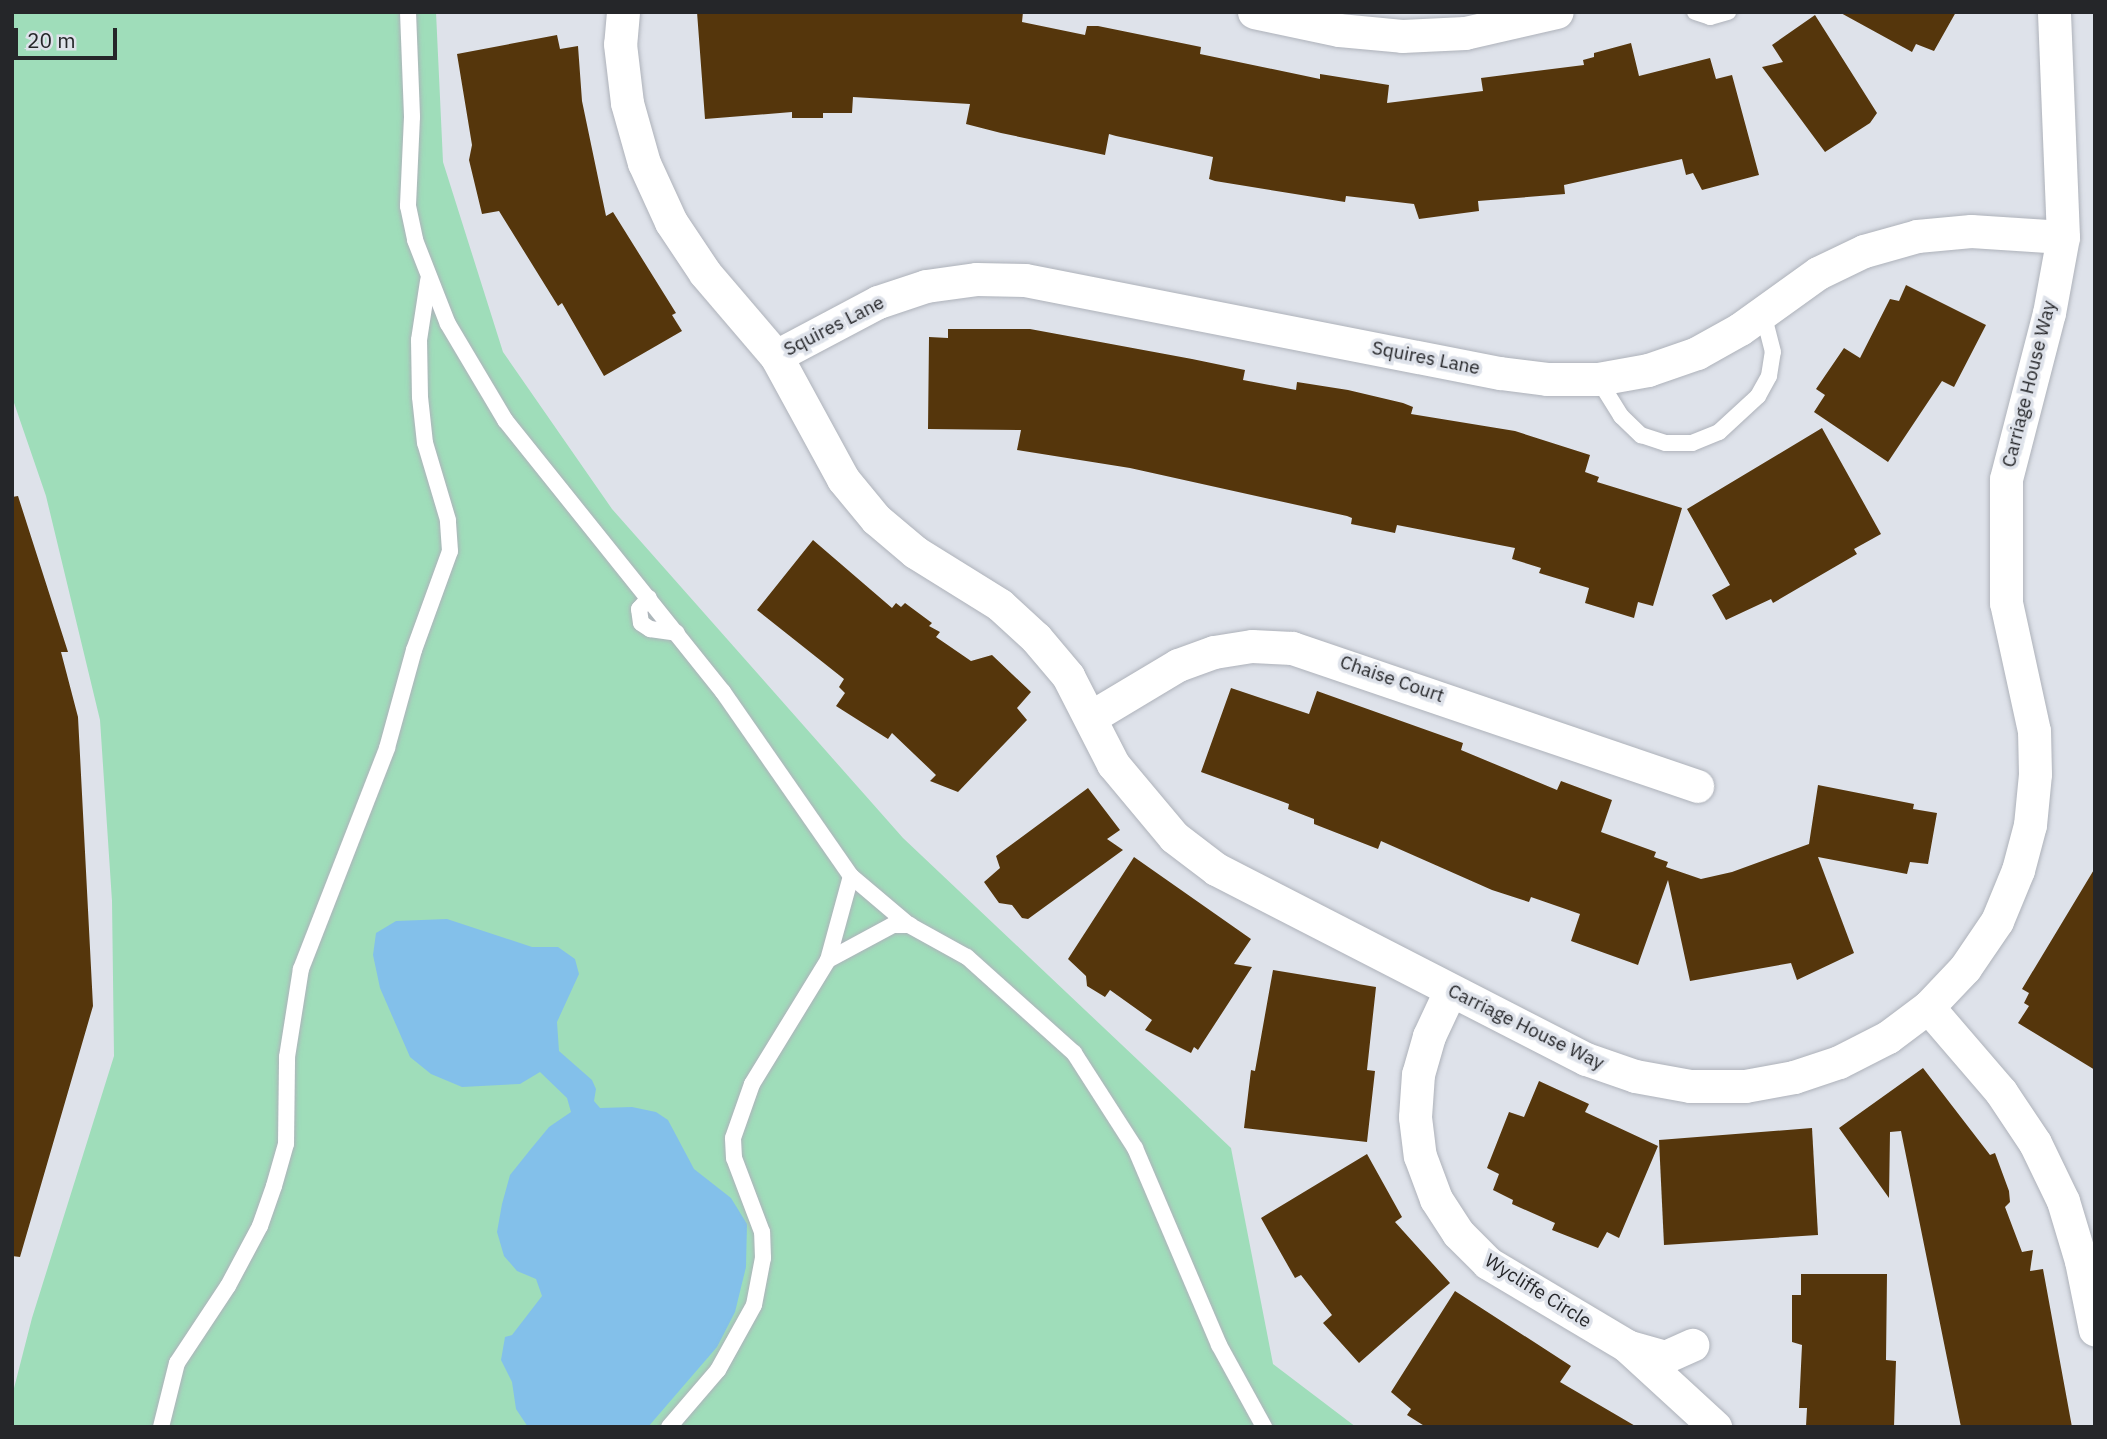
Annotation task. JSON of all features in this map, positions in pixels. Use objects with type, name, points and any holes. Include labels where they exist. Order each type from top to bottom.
[{"type":"street","name":"Carriage House Way","points":[[622,12],[620,44],[627,103],[644,163],[671,222],[705,273],[776,356],[843,479],[876,519],[915,552],[1009,613],[1068,676],[1114,764],[1174,837],[1216,869],[1586,1059],[1635,1076],[1690,1086],[1745,1086],[1794,1077],[1839,1062],[1888,1037],[1928,1007],[1965,968],[1997,921],[2018,870],[2030,825],[2034,731],[2006,603],[2006,479],[2049,313],[2063,237],[2054,12]]},
{"type":"street","points":[[1254,12],[1339,30],[1402,36],[1465,33],[1556,12]]},
{"type":"street","name":"Squires Lane","points":[[776,356],[878,302],[926,286],[976,279],[1024,281],[1500,373],[1547,379],[1598,379],[1648,370],[1697,353],[1763,313],[1818,273],[1864,251],[1917,236],[1971,230],[2063,237]]},
{"type":"street","name":"Chaise Court","points":[[1091,717],[1178,665],[1214,652],[1252,646],[1292,648],[1697,786]]},
{"type":"street","name":"Wycliffe Circle","points":[[1451,991],[1429,1036],[1418,1074],[1415,1117],[1420,1156],[1436,1199],[1458,1233],[1488,1263],[1628,1346],[1715,1427]]},
{"type":"street","points":[[1928,1007],[2001,1092],[2035,1143],[2063,1201],[2081,1261],[2095,1330]]},
{"type":"street","name":"Wycliffe Circle","points":[[1628,1346],[1665,1357],[1692,1345]]},
{"type":"lane","points":[[408,12],[412,103],[408,206],[428,280],[448,324],[505,420],[723,692],[851,876],[911,925],[967,957],[1074,1053],[1135,1148],[1219,1345],[1264,1427]]},
{"type":"lane","points":[[1695,12],[1710,16],[1728,12]]},
{"type":"lane","points":[[161,1427],[177,1363],[234,1274],[260,1226],[274,1186],[286,1144],[287,1056],[301,969],[387,748],[414,650],[450,551],[442,490],[425,443],[420,397],[419,340],[428,280]]},
{"type":"lane","points":[[1598,379],[1621,416],[1641,435],[1666,443],[1692,443],[1719,432],[1758,396],[1769,376],[1773,352],[1763,313]]},
{"type":"lane","points":[[669,1427],[718,1370],[754,1305],[763,1258],[762,1232],[739,1175],[733,1138],[752,1084],[828,960],[851,876]]},
{"type":"lane","points":[[828,960],[892,925],[911,925]]},
{"type":"green space","points":[[12,12],[436,12],[443,162],[503,352],[612,509],[903,838],[1231,1148],[1273,1364],[1356,1427],[12,1427],[12,1396],[32,1318],[114,1056],[112,901],[100,720],[46,496],[12,397]]},
{"type":"water","points":[[447,919],[532,947],[558,947],[575,959],[579,974],[557,1022],[559,1051],[592,1080],[596,1089],[594,1101],[600,1108],[632,1107],[656,1112],[668,1120],[694,1169],[731,1198],[747,1224],[746,1267],[735,1312],[717,1347],[648,1427],[528,1427],[516,1409],[512,1382],[501,1360],[505,1337],[512,1335],[542,1296],[536,1279],[517,1271],[504,1256],[497,1232],[502,1204],[510,1175],[549,1127],[571,1112],[567,1098],[540,1072],[520,1084],[462,1087],[431,1074],[410,1057],[380,988],[373,955],[376,933],[396,921]]},
{"type":"building","points":[[697,12],[1023,12],[1022,22],[1085,35],[1087,26],[1098,26],[1201,47],[1200,54],[1320,79],[1320,74],[1389,85],[1387,103],[1483,91],[1481,78],[1584,65],[1583,60],[1594,57],[1594,53],[1631,43],[1639,76],[1710,58],[1716,79],[1732,75],[1759,175],[1702,190],[1693,173],[1686,175],[1682,159],[1564,185],[1565,194],[1478,201],[1479,211],[1419,219],[1414,204],[1346,196],[1345,202],[1215,181],[1209,179],[1213,157],[1109,134],[1105,155],[1001,133],[966,124],[970,104],[853,97],[852,113],[823,113],[823,118],[792,118],[792,112],[705,119]]},
{"type":"building","points":[[1839,12],[1956,12],[1934,51],[1916,44],[1912,52]]},
{"type":"building","points":[[1815,15],[1877,113],[1870,123],[1825,152],[1762,67],[1783,62],[1772,45]]},
{"type":"building","points":[[557,35],[560,49],[578,46],[582,101],[606,216],[613,212],[676,313],[672,315],[682,331],[604,376],[562,303],[558,306],[499,211],[482,214],[469,160],[472,145],[457,54]]},
{"type":"building","points":[[1906,285],[1986,325],[1954,387],[1942,381],[1888,462],[1814,412],[1825,395],[1816,389],[1844,348],[1860,358],[1890,299],[1899,301]]},
{"type":"building","points":[[948,329],[1030,329],[1192,359],[1245,370],[1243,380],[1296,390],[1297,382],[1348,390],[1403,403],[1413,407],[1411,414],[1515,431],[1590,455],[1585,472],[1599,477],[1597,482],[1682,508],[1653,606],[1638,602],[1634,618],[1585,603],[1589,588],[1539,573],[1541,568],[1512,559],[1515,548],[1397,525],[1395,533],[1351,524],[1352,518],[1347,516],[1130,468],[1017,450],[1021,430],[928,429],[929,337],[948,338]]},
{"type":"building","points":[[1822,428],[1881,534],[1854,549],[1857,554],[1773,603],[1771,599],[1726,620],[1712,595],[1730,585],[1687,509]]},
{"type":"building","points":[[18,496],[68,652],[61,652],[78,717],[93,1006],[20,1257],[12,1256],[12,497]]},
{"type":"building","points":[[813,540],[892,608],[896,603],[901,607],[905,603],[932,623],[929,626],[940,632],[936,637],[971,661],[992,655],[1031,692],[1017,708],[1027,720],[958,792],[930,781],[936,775],[892,733],[888,739],[836,706],[845,693],[839,687],[844,679],[757,610]]},
{"type":"building","points":[[1231,688],[1309,714],[1317,691],[1463,743],[1461,750],[1557,790],[1561,781],[1612,800],[1601,832],[1656,852],[1654,857],[1668,862],[1666,867],[1701,879],[1732,872],[1809,844],[1818,785],[1914,804],[1913,809],[1937,813],[1928,864],[1910,862],[1907,874],[1818,857],[1854,953],[1797,980],[1791,963],[1690,981],[1668,880],[1638,965],[1571,941],[1580,914],[1531,897],[1529,902],[1492,890],[1381,841],[1378,849],[1314,824],[1314,819],[1288,809],[1289,804],[1201,772]]},
{"type":"building","points":[[1088,788],[1120,830],[1107,839],[1123,850],[1028,919],[1022,918],[1012,905],[999,903],[984,882],[1000,868],[996,856]]},
{"type":"building","points":[[1134,857],[1251,939],[1234,964],[1252,967],[1198,1050],[1194,1047],[1191,1053],[1145,1030],[1152,1020],[1110,990],[1105,997],[1087,986],[1086,976],[1068,959]]},
{"type":"building","points":[[2095,868],[2095,1070],[2018,1023],[2029,1006],[2024,1003],[2029,993],[2022,989]]},
{"type":"building","points":[[1273,970],[1376,987],[1367,1070],[1375,1071],[1367,1142],[1244,1128],[1251,1070],[1255,1071]]},
{"type":"building","points":[[1923,1068],[1990,1155],[1995,1153],[2009,1191],[2010,1202],[2005,1207],[2022,1252],[2033,1250],[2030,1271],[2043,1269],[2072,1427],[1961,1427],[1901,1131],[1890,1132],[1889,1198],[1839,1128]]},
{"type":"building","points":[[1539,1081],[1589,1104],[1585,1112],[1658,1146],[1619,1238],[1607,1232],[1598,1248],[1552,1230],[1555,1223],[1512,1204],[1513,1200],[1493,1190],[1499,1174],[1487,1168],[1509,1112],[1524,1117]]},
{"type":"building","points":[[1812,1128],[1818,1235],[1664,1245],[1659,1140]]},
{"type":"building","points":[[1367,1154],[1402,1217],[1395,1222],[1450,1283],[1359,1363],[1323,1323],[1332,1315],[1301,1275],[1295,1278],[1261,1218]]},
{"type":"building","points":[[1801,1274],[1887,1274],[1886,1360],[1896,1361],[1894,1427],[1806,1426],[1807,1408],[1799,1408],[1802,1345],[1792,1342],[1792,1295],[1801,1295]]},
{"type":"building","points":[[1455,1291],[1571,1366],[1560,1382],[1637,1427],[1426,1427],[1407,1415],[1411,1409],[1391,1392]]}]
